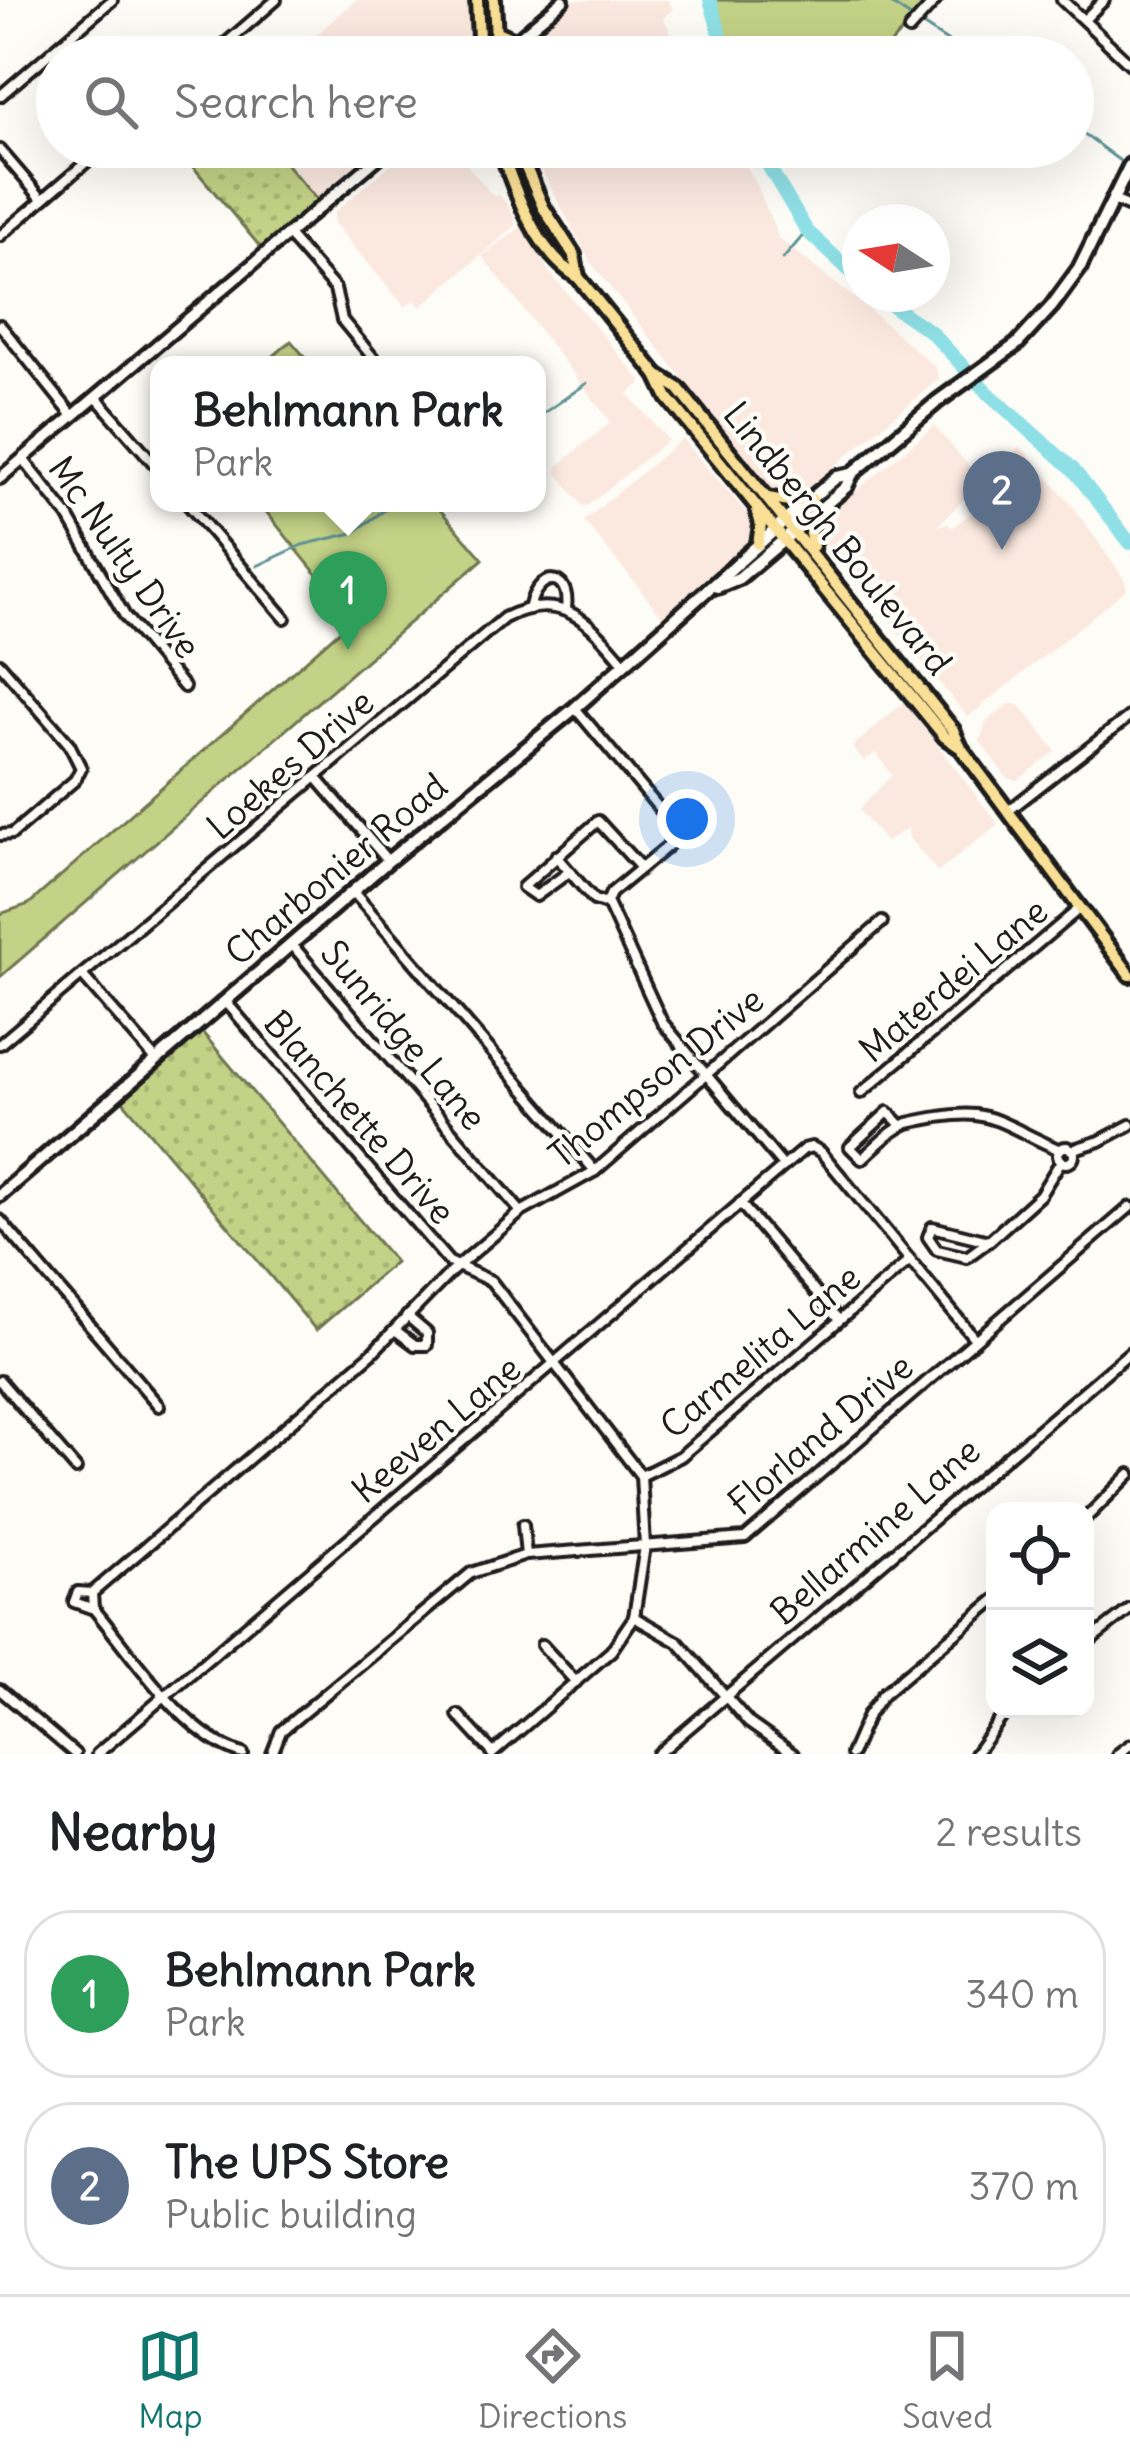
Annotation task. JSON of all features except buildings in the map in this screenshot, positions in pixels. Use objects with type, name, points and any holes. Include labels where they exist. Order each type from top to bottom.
[{"type":"main road","points":[[474,0],[478,36]]},
{"type":"main road","points":[[494,0],[495,36]]},
{"type":"main road","points":[[495,32],[499,36]]},
{"type":"main road","points":[[790,525],[812,516],[846,488],[852,474],[1028,332],[1066,288],[1130,165]]},
{"type":"main road","name":"Lindbergh Boulevard","points":[[509,168],[540,236],[562,268],[578,277],[657,375],[668,398],[945,737],[961,748]]},
{"type":"main road","name":"Lindbergh Boulevard","points":[[527,168],[543,207],[574,255],[578,277]]},
{"type":"main road","name":"Lindbergh Boulevard","points":[[657,375],[678,388],[949,724],[961,748],[1130,975]]},
{"type":"main road","points":[[790,525],[837,477],[852,474]]},
{"type":"main road","points":[[767,498],[812,499]]},
{"type":"main road","points":[[756,506],[761,528],[758,544]]},
{"type":"main road","points":[[812,516],[809,534],[815,555]]},
{"type":"main road","name":"Charbonier Road","points":[[711,590],[739,578],[790,525]]},
{"type":"main road","name":"Charbonier Road","points":[[0,1195],[388,861],[575,708],[758,544],[780,535]]},
{"type":"street","points":[[70,36],[112,0]]},
{"type":"street","points":[[234,36],[276,0]]},
{"type":"street","points":[[520,36],[563,0]]},
{"type":"street","points":[[909,30],[936,0]]},
{"type":"street","points":[[1062,0],[1130,64]]},
{"type":"street","points":[[1084,20],[1104,0]]},
{"type":"street","points":[[0,96],[36,65]]},
{"type":"street","points":[[0,150],[42,200]]},
{"type":"street","points":[[0,236],[79,168]]},
{"type":"street","points":[[0,478],[366,168]]},
{"type":"street","points":[[1114,196],[1130,207]]},
{"type":"street","points":[[288,235],[335,289],[342,320],[372,356]]},
{"type":"street","points":[[0,325],[74,416]]},
{"type":"street","points":[[96,397],[150,460]]},
{"type":"street","name":"Mc Nulty Drive","points":[[22,459],[68,516],[125,616],[184,686]]},
{"type":"street","points":[[196,512],[285,618]]},
{"type":"street","name":"Loekes Drive","points":[[0,1044],[505,618],[530,606],[541,583],[553,580],[564,586],[566,610]]},
{"type":"street","points":[[530,606],[566,610],[588,622],[625,664]]},
{"type":"street","points":[[0,664],[69,744],[81,768],[76,780],[24,824],[1,835]]},
{"type":"street","points":[[575,708],[674,826],[668,846],[611,893],[607,904],[654,1010],[783,1166]]},
{"type":"street","points":[[1007,811],[1130,716]]},
{"type":"street","points":[[316,776],[388,861]]},
{"type":"street","points":[[569,872],[536,896],[526,892],[523,884],[598,821],[641,868]]},
{"type":"street","points":[[556,856],[594,900],[607,904]]},
{"type":"street","points":[[354,893],[595,1171]]},
{"type":"street","name":"Materdei Lane","points":[[861,1093],[1080,908]]},
{"type":"street","name":"Thompson Drive","points":[[166,1695],[92,1600],[520,1212],[595,1171],[882,922]]},
{"type":"street","name":"Sunridge Lane","points":[[293,946],[520,1212]]},
{"type":"street","points":[[82,975],[157,1061]]},
{"type":"street","name":"Blanchette Drive","points":[[226,1002],[449,1262],[491,1280],[641,1476]]},
{"type":"street","points":[[902,1126],[888,1112],[850,1147],[862,1159],[902,1126],[971,1112],[990,1115],[1061,1156]]},
{"type":"street","points":[[989,1240],[932,1227],[928,1237],[937,1250],[967,1257],[989,1240],[1047,1187],[1061,1156],[1130,1125]]},
{"type":"street","name":"Keeven Lane","points":[[98,1754],[740,1202],[812,1147],[821,1152],[909,1261]]},
{"type":"street","points":[[740,1202],[838,1319]]},
{"type":"street","name":"Florland Drive","points":[[272,1754],[281,1731],[471,1574],[526,1555],[745,1538],[1130,1208]]},
{"type":"street","points":[[0,1220],[159,1406]]},
{"type":"street","points":[[909,1261],[974,1338]]},
{"type":"street","name":"Carmelita Lane","points":[[641,1476],[682,1456],[909,1261]]},
{"type":"street","points":[[395,1330],[416,1345],[427,1345],[427,1333],[406,1316]]},
{"type":"street","name":"Bellarmine Lane","points":[[658,1754],[1130,1352]]},
{"type":"street","points":[[0,1381],[76,1469]]},
{"type":"street","points":[[1094,1511],[1130,1474]]},
{"type":"street","points":[[458,1715],[492,1754],[611,1651],[634,1617],[645,1546],[641,1476]]},
{"type":"street","points":[[523,1525],[526,1555]]},
{"type":"street","points":[[851,1754],[883,1694],[986,1608]]},
{"type":"street","points":[[1094,1637],[1130,1609]]},
{"type":"street","points":[[634,1617],[678,1642],[749,1723],[793,1754]]},
{"type":"street","points":[[542,1645],[576,1682]]},
{"type":"street","points":[[0,1690],[75,1754]]},
{"type":"street","points":[[166,1695],[206,1737],[243,1754]]},
{"type":"street","points":[[975,1754],[1001,1718]]},
{"type":"street","points":[[1118,1754],[1130,1744]]},
{"type":"shaded area","points":[[356,0],[467,0],[469,36],[314,36]]},
{"type":"shaded area","points":[[569,0],[668,0],[673,9],[663,18],[673,36],[527,35]]},
{"type":"shaded area","points":[[290,168],[355,168],[317,200]]},
{"type":"shaded area","points":[[386,168],[470,168],[510,208],[515,226],[421,307],[414,299],[405,307],[334,223],[334,213]]},
{"type":"shaded area","points":[[540,168],[747,168],[779,239],[842,288],[842,312],[872,312],[935,367],[939,379],[801,494],[780,495],[591,263]]},
{"type":"shaded area","points":[[521,227],[550,273],[642,382],[628,394],[668,440],[587,506],[557,473],[559,465],[611,422],[482,256]]},
{"type":"shaded area","points":[[934,426],[969,466],[970,493],[937,526],[947,523],[952,528],[985,502],[991,471],[1020,446],[1075,509],[1127,589],[968,717],[902,638],[864,584],[864,575],[855,581],[816,535],[817,524]]},
{"type":"shaded area","points":[[682,439],[753,520],[756,534],[752,543],[663,617],[584,521]]},
{"type":"shaded area","points":[[904,702],[998,824],[938,872],[909,838],[908,828],[886,842],[859,810],[892,775],[876,753],[864,761],[852,747]]},
{"type":"shaded area","points":[[1009,704],[1020,705],[1056,751],[1017,781],[1006,777],[980,741],[986,722]]},
{"type":"green space","points":[[710,0],[930,0],[898,36],[721,36]]},
{"type":"green space","points":[[194,168],[290,168],[317,200],[262,249]]},
{"type":"green space","points":[[291,341],[304,356],[274,356]]},
{"type":"green space","points":[[266,512],[442,512],[483,559],[0,977],[0,914],[29,904],[353,619]]},
{"type":"green space","points":[[202,1032],[395,1262],[316,1330],[122,1100]]},
{"type":"waterway","points":[[710,0],[721,36]]},
{"type":"waterway","points":[[885,0],[939,36]]},
{"type":"waterway","points":[[1094,142],[1124,164]]},
{"type":"waterway","points":[[770,168],[807,231],[842,263]]},
{"type":"waterway","points":[[783,259],[807,231]]},
{"type":"waterway","points":[[902,312],[931,332],[988,393],[1073,469],[1130,543]]},
{"type":"waterway","points":[[546,412],[587,383]]},
{"type":"waterway","points":[[257,566],[302,545],[353,533],[382,512]]},
{"type":"place","name":"The UPS Store","points":[[1002,550]]},
{"type":"place","name":"Behlmann Park","points":[[348,650]]}]
